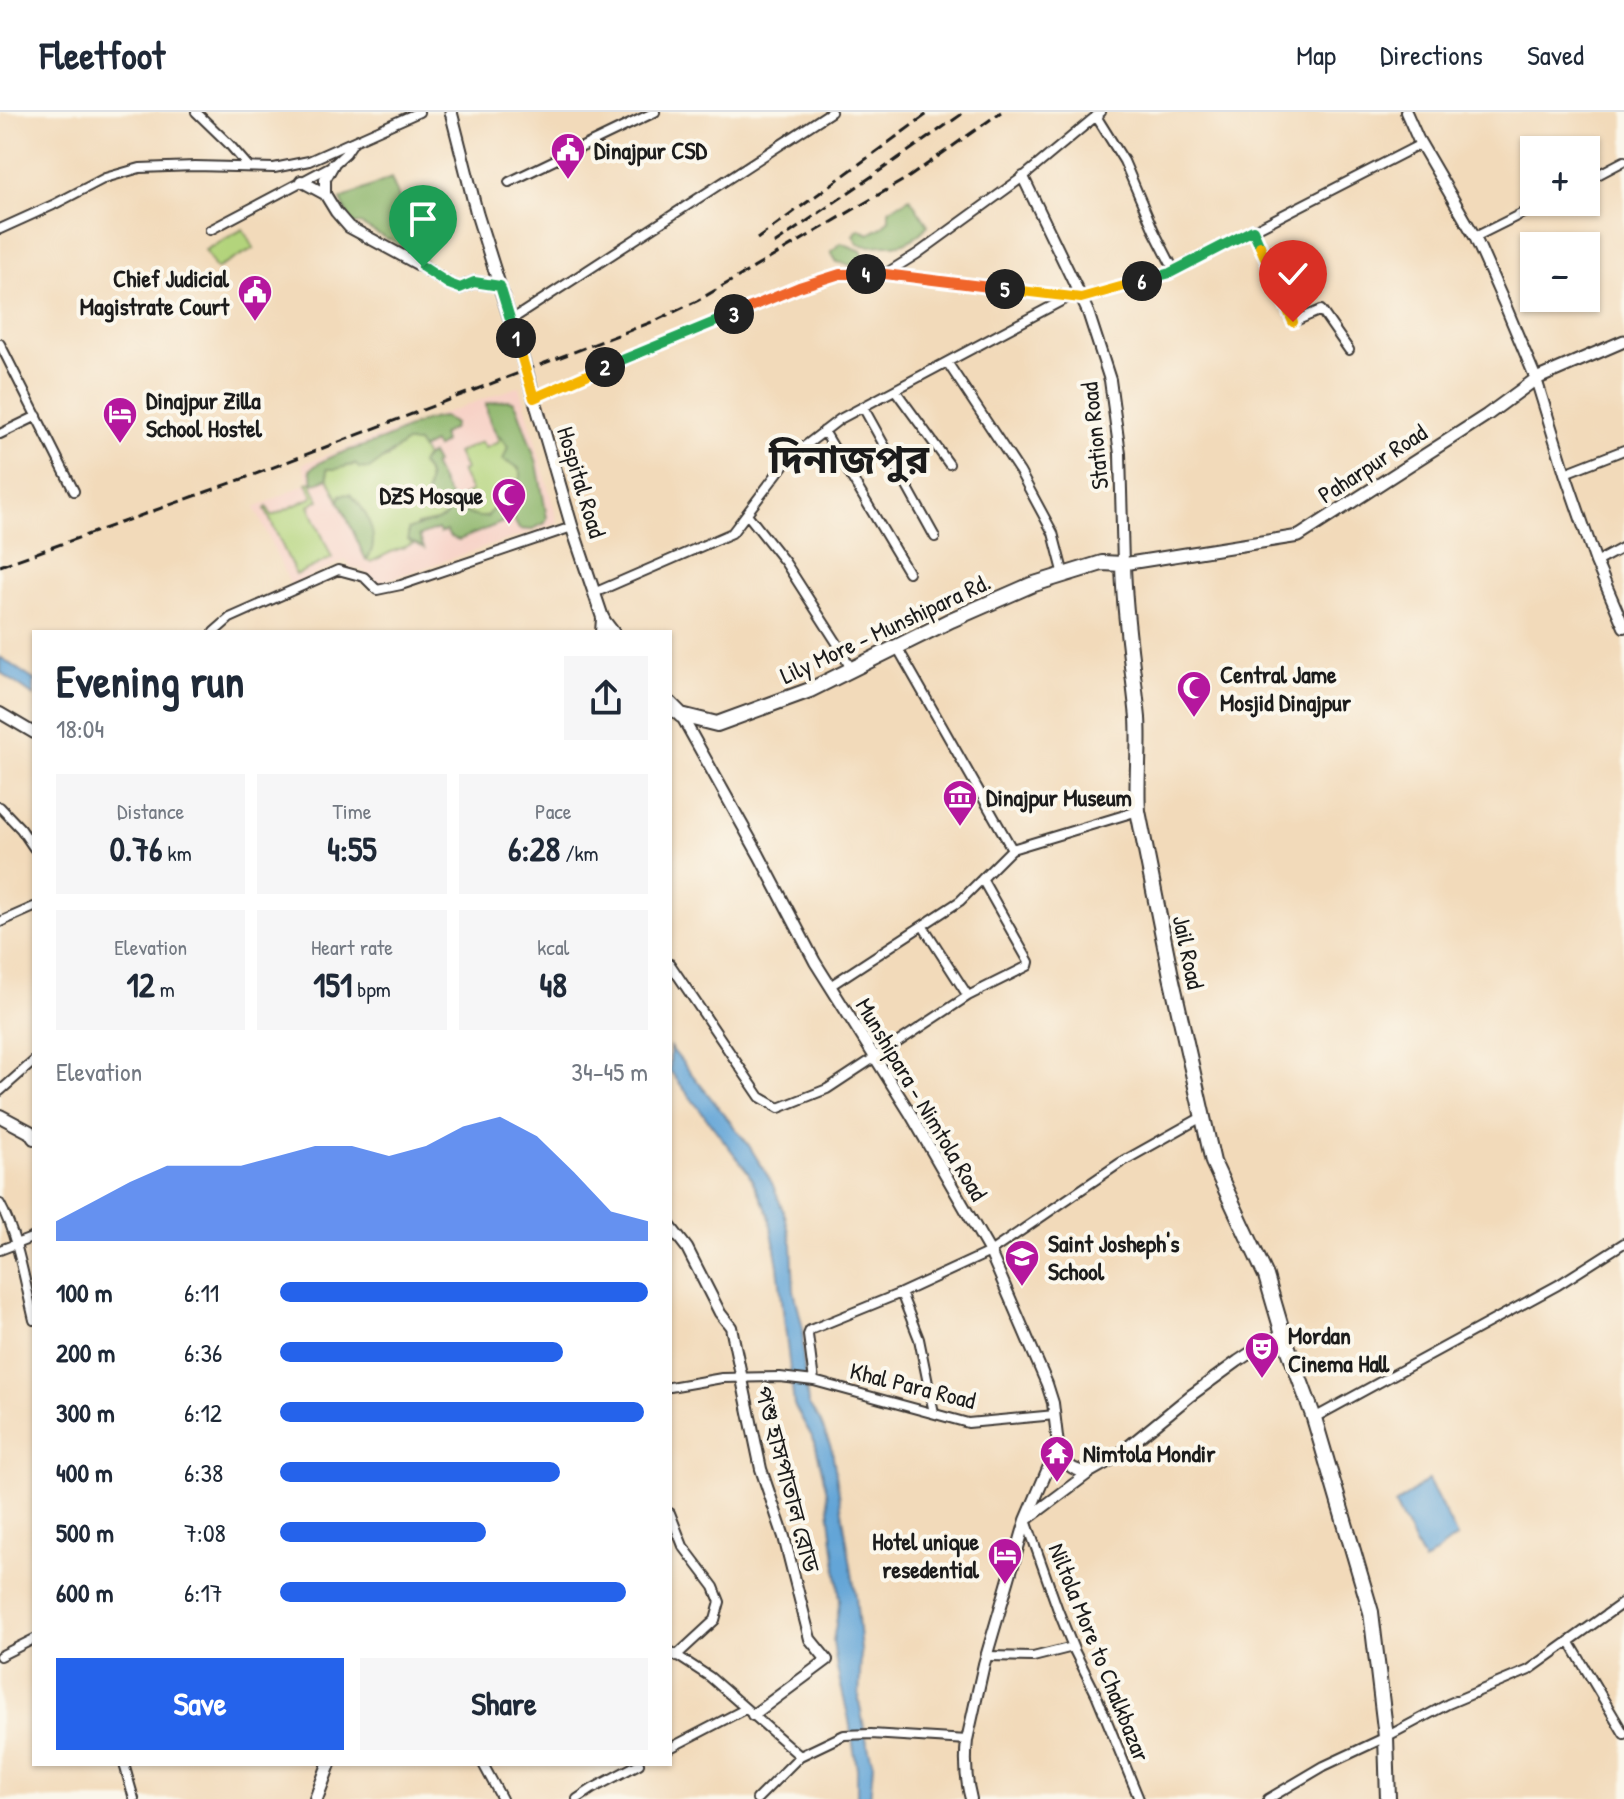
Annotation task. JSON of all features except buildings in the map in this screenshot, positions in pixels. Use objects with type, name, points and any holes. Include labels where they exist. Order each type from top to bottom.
[{"type":"highway","name":"Lily More - Munshipara Rd.","points":[[676,709],[717,724],[810,690],[1031,585],[1102,563],[1123,564]]},
{"type":"highway","name":"Jail Road","points":[[1123,564],[1124,601],[1138,723],[1138,811],[1171,976],[1213,1162],[1266,1276],[1283,1334],[1314,1418],[1371,1612],[1386,1737],[1388,1799]]},
{"type":"main road","name":"Hospital Road","points":[[451,112],[477,214],[602,625]]},
{"type":"main road","name":"Paharpur Road","points":[[1123,564],[1299,536],[1487,415],[1536,379],[1624,341]]},
{"type":"main road","points":[[0,1116],[32,1135]]},
{"type":"main road","points":[[316,1799],[328,1766]]},
{"type":"street","points":[[196,112],[248,166]]},
{"type":"street","points":[[0,229],[105,178],[140,168],[274,168],[309,161],[419,112]]},
{"type":"street","points":[[509,182],[655,112]]},
{"type":"street","points":[[511,320],[831,112]]},
{"type":"street","points":[[1406,112],[1475,237],[1536,379],[1596,562],[1624,627]]},
{"type":"street","points":[[885,274],[1023,177],[1099,114],[1174,270]]},
{"type":"street","points":[[210,230],[333,165],[354,141]]},
{"type":"street","points":[[594,593],[732,533],[788,459],[840,419],[1076,297],[1174,270],[1421,144]]},
{"type":"street","points":[[1600,174],[1624,161]]},
{"type":"street","points":[[325,194],[325,179],[333,165]]},
{"type":"street","name":"Station Road","points":[[1023,177],[1076,297],[1088,312],[1110,380],[1120,454],[1123,564]]},
{"type":"street","points":[[301,181],[325,194],[349,227],[414,261],[449,284],[460,288],[474,282],[500,286]]},
{"type":"street","points":[[1475,237],[1520,214]]},
{"type":"street","points":[[1253,230],[1293,322],[1321,310],[1349,350]]},
{"type":"street","points":[[534,398],[799,287],[840,274],[885,274],[1076,297]]},
{"type":"street","points":[[0,344],[74,491]]},
{"type":"street","points":[[947,362],[1020,472],[1053,533],[1064,575]]},
{"type":"street","points":[[895,390],[949,464]]},
{"type":"street","points":[[863,407],[935,537]]},
{"type":"street","points":[[0,434],[37,416]]},
{"type":"street","points":[[824,431],[908,572]]},
{"type":"street","points":[[1565,473],[1624,450]]},
{"type":"street","points":[[747,514],[785,562],[851,669]]},
{"type":"street","points":[[216,630],[230,618],[338,570],[364,577],[377,590],[401,585],[572,527]]},
{"type":"street","points":[[1596,562],[1624,547]]},
{"type":"street","points":[[897,647],[1012,849]]},
{"type":"street","name":"Munshipara - Nimtola Road","points":[[676,709],[759,855],[815,962],[910,1113],[990,1252],[1039,1363],[1053,1403],[1058,1445],[1026,1520],[986,1656],[967,1740],[971,1799]]},
{"type":"street","points":[[0,713],[32,732]]},
{"type":"street","points":[[0,807],[32,845]]},
{"type":"street","points":[[830,986],[960,901],[1012,849],[1138,811]]},
{"type":"street","points":[[672,967],[760,1097],[779,1108],[827,1089],[968,996],[1028,966],[982,879]]},
{"type":"street","points":[[0,922],[32,908]]},
{"type":"street","points":[[923,926],[968,996]]},
{"type":"street","points":[[0,1091],[32,1063]]},
{"type":"street","points":[[812,1381],[810,1330],[990,1252],[1120,1163],[1202,1117]]},
{"type":"street","points":[[0,1204],[15,1245],[32,1312]]},
{"type":"street","name":"পশু হাসপাতাল রোড","points":[[672,1229],[687,1248],[720,1313],[731,1327],[761,1469],[784,1537],[810,1639],[827,1660],[749,1712]]},
{"type":"street","points":[[0,1250],[32,1238]]},
{"type":"street","points":[[1314,1418],[1558,1285],[1624,1243]]},
{"type":"street","points":[[901,1293],[919,1339],[934,1413]]},
{"type":"street","points":[[1026,1520],[1090,1472],[1113,1459],[1238,1361],[1283,1334]]},
{"type":"street","name":"Khal Para Road","points":[[672,1387],[722,1378],[780,1377],[812,1381],[968,1423],[1055,1415]]},
{"type":"street","points":[[1058,1445],[1072,1468],[1090,1472]]},
{"type":"street","points":[[672,1518],[683,1546],[714,1587],[720,1602],[715,1620],[673,1654],[710,1677],[800,1756]]},
{"type":"street","name":"Niltola More to Chalkbazar","points":[[1026,1520],[1058,1610],[1139,1799]]},
{"type":"street","points":[[1268,1799],[1324,1766],[1448,1704],[1529,1670],[1624,1602]]},
{"type":"street","points":[[0,1656],[32,1640]]},
{"type":"street","points":[[1569,1641],[1624,1734]]},
{"type":"street","points":[[986,1656],[1033,1657],[1073,1647]]},
{"type":"street","points":[[672,1747],[749,1712]]},
{"type":"street","points":[[757,1799],[800,1756],[844,1735],[967,1740]]},
{"type":"street","points":[[125,1766],[134,1799]]},
{"type":"street","points":[[484,1766],[502,1799]]},
{"type":"street","points":[[577,1799],[635,1766]]},
{"type":"shaded area","points":[[520,386],[558,523],[378,583],[364,571],[351,567],[346,560],[291,586],[255,508],[310,482],[302,464]]},
{"type":"green space","points":[[391,178],[426,263],[393,240],[350,221],[341,199]]},
{"type":"green space","points":[[910,198],[928,225],[919,234],[898,244],[858,244],[853,235],[859,229],[869,234],[882,227],[889,219],[889,210]]},
{"type":"green space","points":[[243,229],[254,248],[216,269],[205,250]]},
{"type":"green space","points":[[841,243],[862,251],[864,265],[837,262],[831,252]]},
{"type":"green space","points":[[513,401],[517,407],[537,463],[547,518],[545,523],[531,530],[519,529],[513,518],[459,540],[450,537],[446,531],[440,533],[438,529],[419,536],[424,548],[408,540],[408,530],[446,516],[444,510],[427,497],[428,476],[421,464],[431,454],[436,463],[433,465],[447,492],[467,513],[487,517],[494,508],[521,499],[517,485],[521,478],[520,470],[503,460],[508,447],[493,428],[486,407],[486,404]]},
{"type":"green space","points":[[444,417],[454,424],[453,428],[442,435],[444,442],[436,448],[433,443],[421,449],[417,443],[405,443],[369,469],[359,468],[355,464],[327,469],[328,478],[314,484],[310,470],[326,459],[427,420]]},
{"type":"green space","points":[[496,434],[507,445],[505,455],[508,463],[514,464],[521,473],[521,499],[511,501],[482,518],[474,517],[453,502],[471,491],[461,472],[465,469],[457,453],[481,442],[485,448],[499,442]]},
{"type":"green space","points":[[402,443],[418,443],[426,457],[421,464],[428,476],[427,497],[444,510],[446,516],[442,520],[417,525],[408,540],[413,544],[371,562],[366,560],[370,555],[341,495],[339,501],[326,469],[383,459]]},
{"type":"green space","points":[[311,482],[319,500],[309,506],[332,558],[296,575],[265,509],[267,507],[272,516],[313,497],[307,483]]},
{"type":"green space","points":[[350,494],[367,516],[373,535],[371,552],[366,560],[339,501],[341,495]]},
{"type":"water","points":[[0,657],[32,679],[32,695],[0,672]]},
{"type":"water","points":[[672,1049],[748,1144],[772,1183],[785,1215],[792,1245],[794,1290],[803,1329],[808,1404],[820,1421],[832,1450],[856,1597],[861,1651],[859,1701],[873,1764],[870,1799],[857,1799],[857,1768],[833,1641],[840,1600],[827,1492],[815,1442],[794,1405],[769,1214],[748,1172],[672,1074]]},
{"type":"water","points":[[1428,1480],[1457,1537],[1424,1562],[1395,1505]]},
{"type":"railway","points":[[757,239],[930,112]]},
{"type":"railway","points":[[774,244],[965,112]]},
{"type":"railway","points":[[0,566],[245,478],[657,320],[697,301],[909,177],[1001,112]]},
{"type":"place","name":"Dinajpur CSD","points":[[568,181]]},
{"type":"place","name":"Chief Judicial Magistrate Court","points":[[255,323]]},
{"type":"place","name":"Dinajpur Zilla School Hostel","points":[[120,445]]},
{"type":"place","name":"DZS Mosque","points":[[509,526]]},
{"type":"place","name":"Central Jame Mosjid Dinajpur","points":[[1194,719]]},
{"type":"place","name":"Dinajpur Museum","points":[[960,828]]},
{"type":"place","name":"Saint Josheph's School","points":[[1022,1288]]},
{"type":"place","name":"Mordan Cinema Hall","points":[[1262,1380]]},
{"type":"place","name":"Nimtola Mondir","points":[[1057,1484]]},
{"type":"place","name":"Hotel unique resedential","points":[[1005,1586]]},
{"type":"district","name":"দিনাজপুর","points":[[849,458]]},
{"type":"route","points":[[423,267],[460,288],[474,282],[500,286],[534,398],[799,287],[840,274],[885,274],[1081,298],[1170,273],[1253,230],[1293,322]]}]
